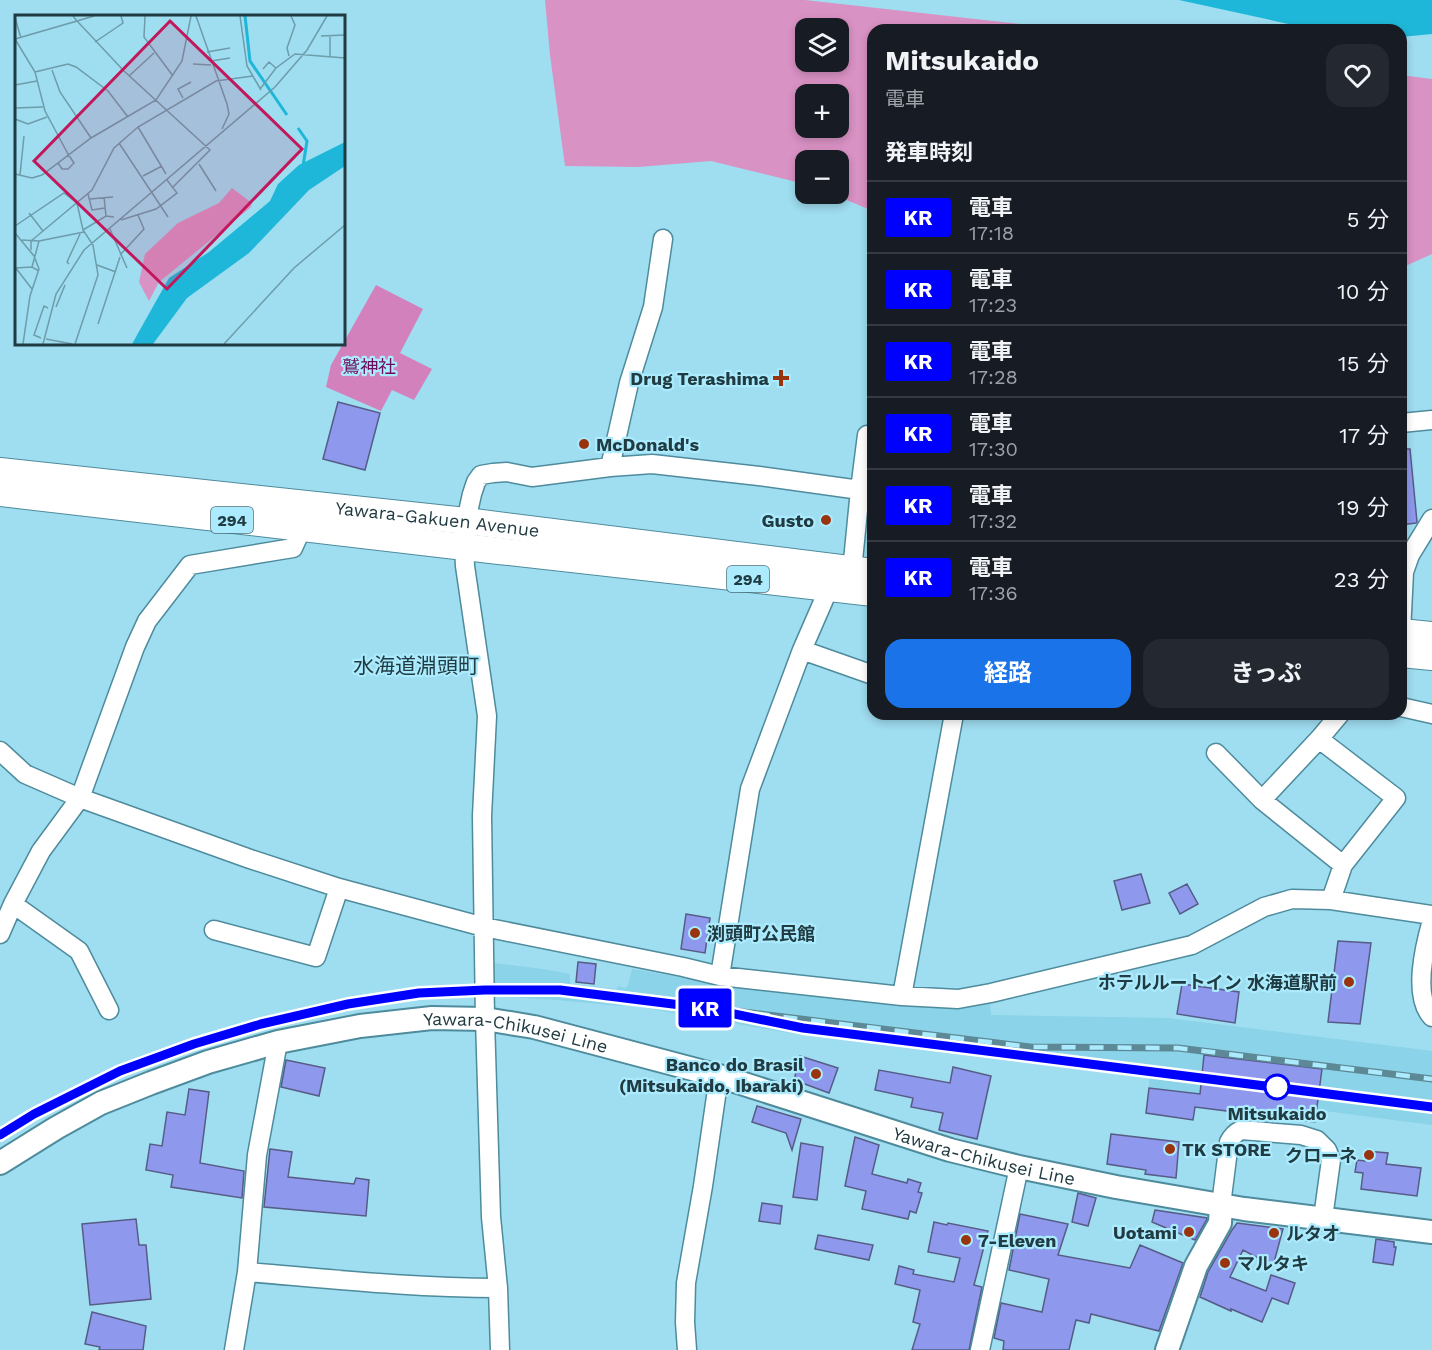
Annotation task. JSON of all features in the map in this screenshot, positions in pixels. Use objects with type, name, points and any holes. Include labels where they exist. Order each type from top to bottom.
[{"type":"highway","name":"Yawara-Gakuen Avenue","points":[[0,471],[465,534],[862,571]]},
{"type":"highway","name":"Yawara-Gakuen Avenue","points":[[0,493],[302,528],[465,534],[499,551],[867,592]]},
{"type":"highway","points":[[1407,633],[1432,635]]},
{"type":"highway","points":[[1407,655],[1432,657]]},
{"type":"main road","name":"Yawara-Chikusei Line","points":[[0,1163],[101,1103],[208,1062],[278,1042],[360,1026],[432,1018],[485,1018],[534,1027],[719,1076],[950,1150],[1019,1167],[1116,1187],[1244,1209],[1432,1232]]},
{"type":"main road","points":[[1167,1350],[1196,1266],[1220,1223],[1221,1205]]},
{"type":"street","points":[[610,467],[629,384],[652,307],[663,239]]},
{"type":"street","points":[[1407,422],[1432,420]]},
{"type":"street","points":[[862,571],[860,490],[867,435]]},
{"type":"street","points":[[500,1350],[498,1288],[491,1217],[485,1018],[482,816],[487,716],[465,566],[468,508],[476,482],[482,476],[507,472],[532,477],[652,464],[860,490]]},
{"type":"street","points":[[1407,564],[1432,519]]},
{"type":"street","points":[[1,930],[41,851],[80,798],[135,647],[147,621],[190,565],[293,548],[302,528]]},
{"type":"street","points":[[720,976],[750,789],[802,650],[829,588]]},
{"type":"street","points":[[802,650],[867,673]]},
{"type":"street","points":[[1407,708],[1432,714]]},
{"type":"street","points":[[902,996],[953,720]]},
{"type":"street","points":[[1262,800],[1335,720]]},
{"type":"street","points":[[1319,739],[1396,798],[1343,865],[1331,900]]},
{"type":"street","points":[[0,751],[25,774],[80,798],[250,859],[339,888],[484,927],[720,976],[902,996],[958,999],[1192,945],[1264,907],[1292,899],[1331,900],[1432,917],[1425,946],[1422,983],[1425,1008],[1432,1017]]},
{"type":"street","points":[[1216,753],[1262,800],[1343,865]]},
{"type":"street","points":[[214,930],[316,957],[339,888]]},
{"type":"street","points":[[13,904],[79,951],[109,1010]]},
{"type":"street","points":[[234,1350],[247,1272],[257,1155],[278,1042]]},
{"type":"street","points":[[687,1350],[686,1283],[719,1076]]},
{"type":"street","points":[[1221,1205],[1229,1142],[1236,1132],[1241,1130],[1301,1135],[1317,1140],[1327,1150],[1331,1160],[1323,1218]]},
{"type":"street","points":[[980,1350],[1019,1167]]},
{"type":"street","points":[[247,1272],[445,1288],[498,1288]]},
{"type":"shaded area","points":[[545,0],[805,0],[1021,24],[867,24],[867,209],[849,201],[849,150],[795,150],[795,182],[711,161],[638,167],[565,166]]},
{"type":"shaded area","points":[[1179,0],[1432,0],[1432,34],[1407,36],[1407,24],[1289,24]]},
{"type":"shaded area","points":[[1407,76],[1432,79],[1432,254],[1407,265]]},
{"type":"shaded area","points":[[493,963],[570,974],[570,984],[617,989],[618,986],[626,988],[632,969],[731,986],[902,1004],[964,1008],[990,1003],[991,1015],[1168,1018],[1432,1051],[1432,1125],[1149,1088],[1149,1078],[783,1032],[622,1004],[622,1006],[493,996]]},
{"type":"green space","name":"鷲神社","points":[[376,285],[423,309],[400,353],[432,369],[414,400],[392,390],[381,411],[326,387],[331,365],[342,345],[345,345],[345,340]]},
{"type":"building","points":[[338,402],[380,413],[365,470],[323,459]]},
{"type":"building","points":[[1407,449],[1410,449],[1416,523],[1407,524]]},
{"type":"building","points":[[1141,874],[1150,903],[1122,910],[1114,881]]},
{"type":"building","points":[[1187,884],[1198,904],[1180,914],[1169,893]]},
{"type":"building","name":"渕頭町公民館","points":[[686,914],[710,918],[705,953],[681,949]]},
{"type":"building","name":"ホテルルートイン 水海道駅前","points":[[1338,941],[1371,943],[1360,1024],[1328,1022]]},
{"type":"building","points":[[578,962],[596,964],[594,984],[576,982]]},
{"type":"building","points":[[1182,984],[1239,992],[1235,1023],[1177,1014]]},
{"type":"building","points":[[1204,1055],[1322,1069],[1315,1122],[1195,1107],[1193,1120],[1146,1113],[1149,1088],[1200,1094]]},
{"type":"building","name":"Banco do Brasil (Mitsukaido, Ibaraki)","points":[[800,1056],[838,1068],[829,1093],[794,1080]]},
{"type":"building","points":[[286,1060],[325,1068],[319,1096],[281,1087]]},
{"type":"building","points":[[953,1067],[991,1076],[977,1139],[939,1130],[943,1113],[911,1107],[913,1098],[875,1090],[879,1070],[950,1083]]},
{"type":"building","points":[[189,1089],[209,1092],[200,1163],[244,1171],[242,1198],[171,1187],[173,1175],[146,1170],[150,1144],[162,1146],[167,1112],[185,1115]]},
{"type":"building","points":[[757,1106],[801,1119],[792,1150],[786,1133],[752,1122]]},
{"type":"building","points":[[1111,1134],[1179,1142],[1176,1178],[1145,1174],[1146,1170],[1107,1164]]},
{"type":"building","points":[[855,1137],[879,1145],[872,1174],[907,1183],[908,1179],[921,1183],[918,1192],[922,1193],[916,1213],[910,1211],[908,1219],[862,1209],[866,1191],[845,1186]]},
{"type":"building","points":[[801,1143],[823,1147],[817,1200],[793,1197]]},
{"type":"building","points":[[270,1149],[292,1152],[288,1177],[354,1184],[356,1178],[369,1180],[366,1216],[264,1207]]},
{"type":"building","points":[[1366,1151],[1388,1153],[1386,1164],[1421,1168],[1417,1196],[1361,1189],[1363,1173],[1355,1172],[1357,1160],[1365,1161]]},
{"type":"building","points":[[1078,1193],[1096,1198],[1088,1226],[1072,1222]]},
{"type":"building","points":[[762,1203],[782,1206],[780,1224],[759,1221]]},
{"type":"building","name":"Uotami","points":[[1155,1210],[1207,1219],[1195,1240],[1152,1222]]},
{"type":"building","points":[[1020,1214],[1068,1224],[1058,1255],[1130,1268],[1140,1245],[1183,1263],[1159,1331],[1091,1314],[1089,1323],[1076,1320],[1069,1350],[1003,1350],[1004,1341],[994,1338],[1001,1303],[1042,1312],[1049,1279],[1009,1270]]},
{"type":"building","points":[[136,1219],[139,1245],[146,1245],[151,1299],[90,1305],[82,1224]]},
{"type":"building","points":[[934,1222],[988,1231],[974,1285],[982,1287],[969,1350],[912,1350],[920,1324],[913,1322],[920,1290],[895,1284],[899,1266],[914,1270],[913,1274],[954,1282],[960,1258],[928,1252]]},
{"type":"building","points":[[1237,1223],[1283,1229],[1273,1266],[1243,1250],[1230,1277],[1266,1291],[1271,1275],[1295,1283],[1288,1304],[1272,1298],[1262,1322],[1200,1297],[1208,1272]]},
{"type":"building","points":[[818,1235],[873,1245],[869,1260],[815,1249]]},
{"type":"building","points":[[1376,1239],[1394,1242],[1394,1247],[1396,1247],[1393,1265],[1373,1262]]},
{"type":"building","points":[[92,1312],[146,1326],[143,1350],[99,1350],[100,1347],[85,1344]]},
{"type":"railway","points":[[0,1135],[34,1114],[120,1071],[193,1044],[261,1024],[348,1004],[419,993],[485,990],[559,990],[1030,1047],[1178,1048],[1432,1079]]},
{"type":"railway","points":[[835,1032],[1432,1107]]},
{"type":"train","name":"KR","points":[[0,1135],[34,1114],[120,1071],[194,1044],[261,1024],[348,1004],[419,993],[485,990],[560,990],[620,997],[705,1008],[803,1028],[1432,1107]]},
{"type":"place","name":"Drug Terashima","points":[[781,378]]},
{"type":"place","name":"McDonald's","points":[[584,444]]},
{"type":"place","name":"Gusto","points":[[826,520]]},
{"type":"place","name":"渕頭町公民館","points":[[695,933]]},
{"type":"place","name":"ホテルルートイン 水海道駅前","points":[[1349,982]]},
{"type":"place","name":"Banco do Brasil (Mitsukaido, Ibaraki)","points":[[816,1074]]},
{"type":"place","name":"Mitsukaido","points":[[1277,1087]]},
{"type":"place","name":"TK STORE","points":[[1170,1149]]},
{"type":"place","name":"クローネ","points":[[1369,1155]]},
{"type":"place","name":"Uotami","points":[[1189,1232]]},
{"type":"place","name":"ルタオ","points":[[1274,1233]]},
{"type":"place","name":"7-Eleven","points":[[966,1240]]},
{"type":"place","name":"マルタキ","points":[[1225,1263]]},
{"type":"district","name":"水海道淵頭町","points":[[416,665]]}]
